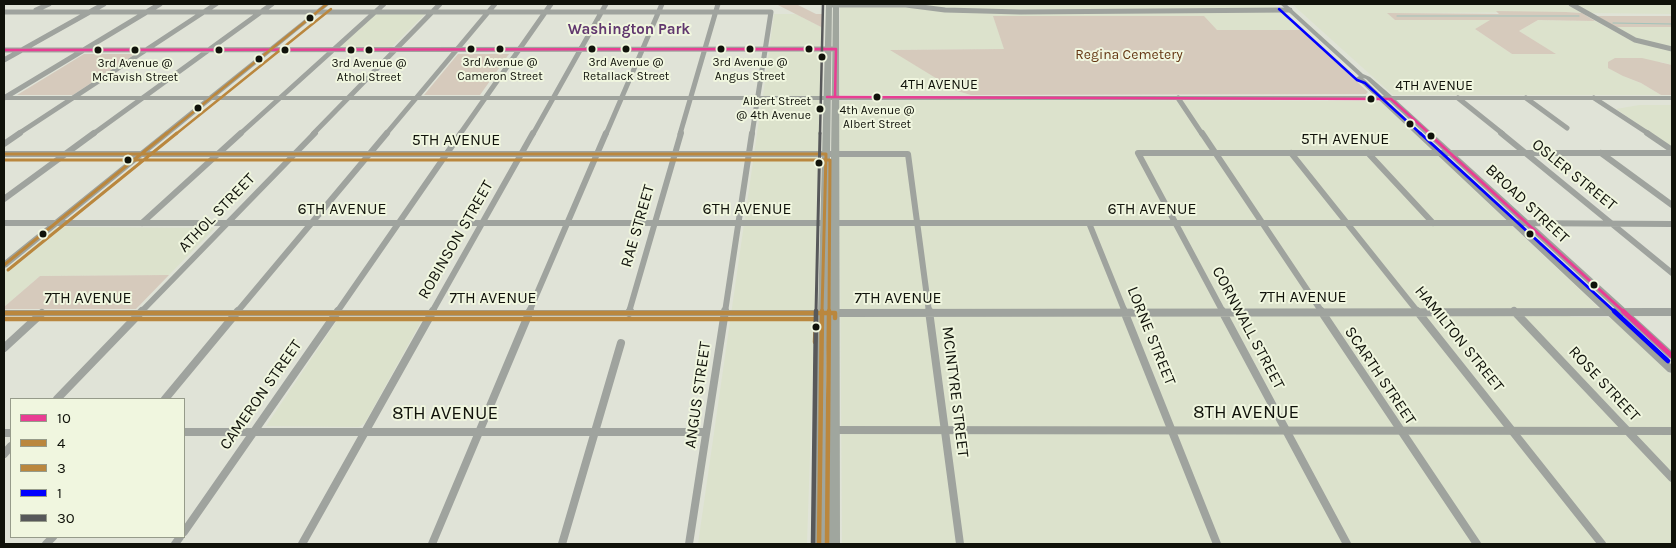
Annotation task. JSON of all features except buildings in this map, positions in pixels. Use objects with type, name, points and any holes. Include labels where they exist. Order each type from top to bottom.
[{"type":"main road","points":[[832,4],[829,313],[834,430],[833,544]]},
{"type":"main road","name":"4TH AVENUE","points":[[831,97],[1178,98]]},
{"type":"main road","points":[[819,544],[820,382],[829,313]]},
{"type":"street","points":[[33,12],[49,4]]},
{"type":"street","points":[[4,60],[104,4]]},
{"type":"street","points":[[4,98],[160,4]]},
{"type":"street","points":[[4,144],[216,4]]},
{"type":"street","points":[[4,199],[272,4]]},
{"type":"street","points":[[4,265],[327,4]]},
{"type":"street","points":[[142,223],[384,4]]},
{"type":"street","name":"ATHOL STREET","points":[[58,398],[440,4]]},
{"type":"street","points":[[166,398],[495,4]]},
{"type":"street","name":"CAMERON STREET","points":[[185,531],[551,4]]},
{"type":"street","name":"ROBINSON STREET","points":[[302,544],[367,432],[431,314],[606,4]]},
{"type":"street","points":[[432,544],[662,4]]},
{"type":"street","name":"RAE STREET","points":[[629,313],[718,4]]},
{"type":"street","points":[[832,4],[906,5],[945,10],[1062,12],[1290,10]]},
{"type":"street","name":"BROAD STREET","points":[[1283,4],[1361,75],[1368,78],[1672,356]]},
{"type":"street","points":[[1571,4],[1635,40],[1672,49]]},
{"type":"street","points":[[1058,5],[1062,12]]},
{"type":"street","points":[[4,12],[716,12]]},
{"type":"street","name":"ANGUS STREET","points":[[690,544],[724,313],[772,12],[716,12]]},
{"type":"street","points":[[4,51],[832,51]]},
{"type":"street","name":"BROAD STREET","points":[[1361,75],[1359,78],[1381,99],[1672,370]]},
{"type":"street","name":"4TH AVENUE","points":[[4,98],[831,97]]},
{"type":"street","name":"4TH AVENUE","points":[[1178,98],[1670,98]]},
{"type":"street","name":"SCARTH STREET","points":[[1178,98],[1476,544]]},
{"type":"street","name":"OSLER STREET","points":[[1458,98],[1672,273]]},
{"type":"street","points":[[1526,98],[1567,128]]},
{"type":"street","points":[[1594,98],[1672,152]]},
{"type":"street","name":"5TH AVENUE","points":[[1138,153],[1526,154],[1672,152]]},
{"type":"street","name":"CORNWALL STREET","points":[[1138,153],[1347,544]]},
{"type":"street","name":"HAMILTON STREET","points":[[1291,153],[1602,544]]},
{"type":"street","points":[[1368,153],[1433,224]]},
{"type":"street","points":[[1601,153],[1672,205]]},
{"type":"street","name":"5TH AVENUE","points":[[4,154],[908,154]]},
{"type":"street","name":"MCINTYRE STREET","points":[[908,154],[960,544]]},
{"type":"street","name":"6TH AVENUE","points":[[4,223],[1672,224]]},
{"type":"street","name":"LORNE STREET","points":[[1089,223],[1217,544]]},
{"type":"street","name":"ROSE STREET","points":[[1514,312],[1672,478]]},
{"type":"street","name":"7TH AVENUE","points":[[4,313],[1672,312]]},
{"type":"street","points":[[4,348],[42,313]]},
{"type":"street","points":[[562,544],[621,343]]},
{"type":"street","name":"8TH AVENUE","points":[[820,430],[1672,432]]},
{"type":"street","name":"8TH AVENUE","points":[[185,432],[706,432]]},
{"type":"shaded area","points":[[840,4],[1274,4],[1302,30],[1217,30],[994,16],[1005,49],[892,50],[957,91],[971,95],[840,95]]},
{"type":"shaded area","points":[[1292,4],[1566,4],[1582,13],[1388,13],[1395,20],[1492,20],[1475,29],[1512,54],[1555,54],[1519,31],[1538,20],[1595,21],[1634,42],[1672,51],[1672,65],[1661,62],[1623,76],[1641,83],[1661,95],[1393,95]]},
{"type":"shaded area","points":[[1574,4],[1672,4],[1672,14],[1591,13]]},
{"type":"shaded area","points":[[377,13],[426,13],[392,47],[340,47]]},
{"type":"shaded area","points":[[774,14],[796,14],[823,28],[822,96],[763,96]]},
{"type":"shaded area","points":[[1616,27],[1672,27],[1672,48],[1636,38]]},
{"type":"shaded area","points":[[762,99],[822,99],[807,544],[698,544]]},
{"type":"shaded area","points":[[839,101],[1373,101],[1382,103],[1599,308],[1564,310],[1571,317],[1606,317],[1612,319],[1672,376],[1672,544],[842,544]]},
{"type":"shaded area","points":[[1639,105],[1672,105],[1672,147],[1616,109]]},
{"type":"shaded area","points":[[57,227],[215,228],[169,275],[40,276],[4,307],[4,271]]},
{"type":"shaded area","points":[[344,317],[423,318],[365,423],[359,427],[266,426],[338,319]]},
{"type":"green space","points":[[776,4],[796,4],[816,14],[823,14],[823,28]]},
{"type":"green space","points":[[1496,11],[1582,13],[1595,21],[1538,20],[1519,31],[1556,54],[1512,54],[1475,29],[1490,20],[1395,20],[1387,13],[1499,14]]},
{"type":"green space","name":"Regina Cemetery","points":[[993,16],[1204,16],[1217,30],[1302,30],[1368,92],[1366,94],[971,95],[957,91],[890,50],[1004,49]]},
{"type":"green space","points":[[1597,16],[1672,16],[1672,27],[1616,27]]},
{"type":"green space","points":[[84,54],[135,54],[73,95],[17,95]]},
{"type":"green space","points":[[458,54],[509,54],[480,95],[424,95]]},
{"type":"green space","points":[[1615,58],[1642,58],[1672,65],[1672,95],[1661,95],[1641,83],[1608,68],[1608,62]]},
{"type":"green space","points":[[169,275],[136,309],[4,309],[40,276]]},
{"type":"waterway","points":[[1397,16],[1579,16]]},
{"type":"waterway","points":[[1613,23],[1672,24]]},
{"type":"transit line","name":"4","points":[[4,265],[327,4]]},
{"type":"transit line","name":"30","points":[[813,544],[814,382],[823,4]]},
{"type":"transit line","name":"3","points":[[8,270],[331,9]]},
{"type":"transit line","name":"1","points":[[1279,9],[1357,80],[1365,83],[1668,361]]},
{"type":"transit line","name":"10","points":[[4,50],[836,49],[835,97]]},
{"type":"transit line","name":"10","points":[[827,97],[1391,99],[1672,356]]},
{"type":"transit line","name":"4","points":[[4,154],[826,154],[820,382],[819,544]]},
{"type":"transit line","name":"3","points":[[4,160],[830,160],[827,544]]},
{"type":"transit line","name":"4","points":[[4,313],[835,313],[835,318]]},
{"type":"transit line","name":"3","points":[[4,319],[816,319],[815,342]]},
{"type":"place","name":"3rd Avenue @ Cameron Street","points":[[500,49]]},
{"type":"place","name":"3rd Avenue @ Retallack Street","points":[[626,49]]},
{"type":"place","name":"3rd Avenue @ Angus Street","points":[[750,49]]},
{"type":"place","name":"3rd Avenue @ McTavish Street","points":[[135,50]]},
{"type":"place","name":"3rd Avenue @ Athol Street","points":[[369,50]]},
{"type":"place","name":"4th Avenue @ Albert Street","points":[[877,97]]},
{"type":"place","name":"Albert Street @ 4th Avenue","points":[[820,109]]},
{"type":"district","name":"Washington Park","points":[[629,30]]}]
